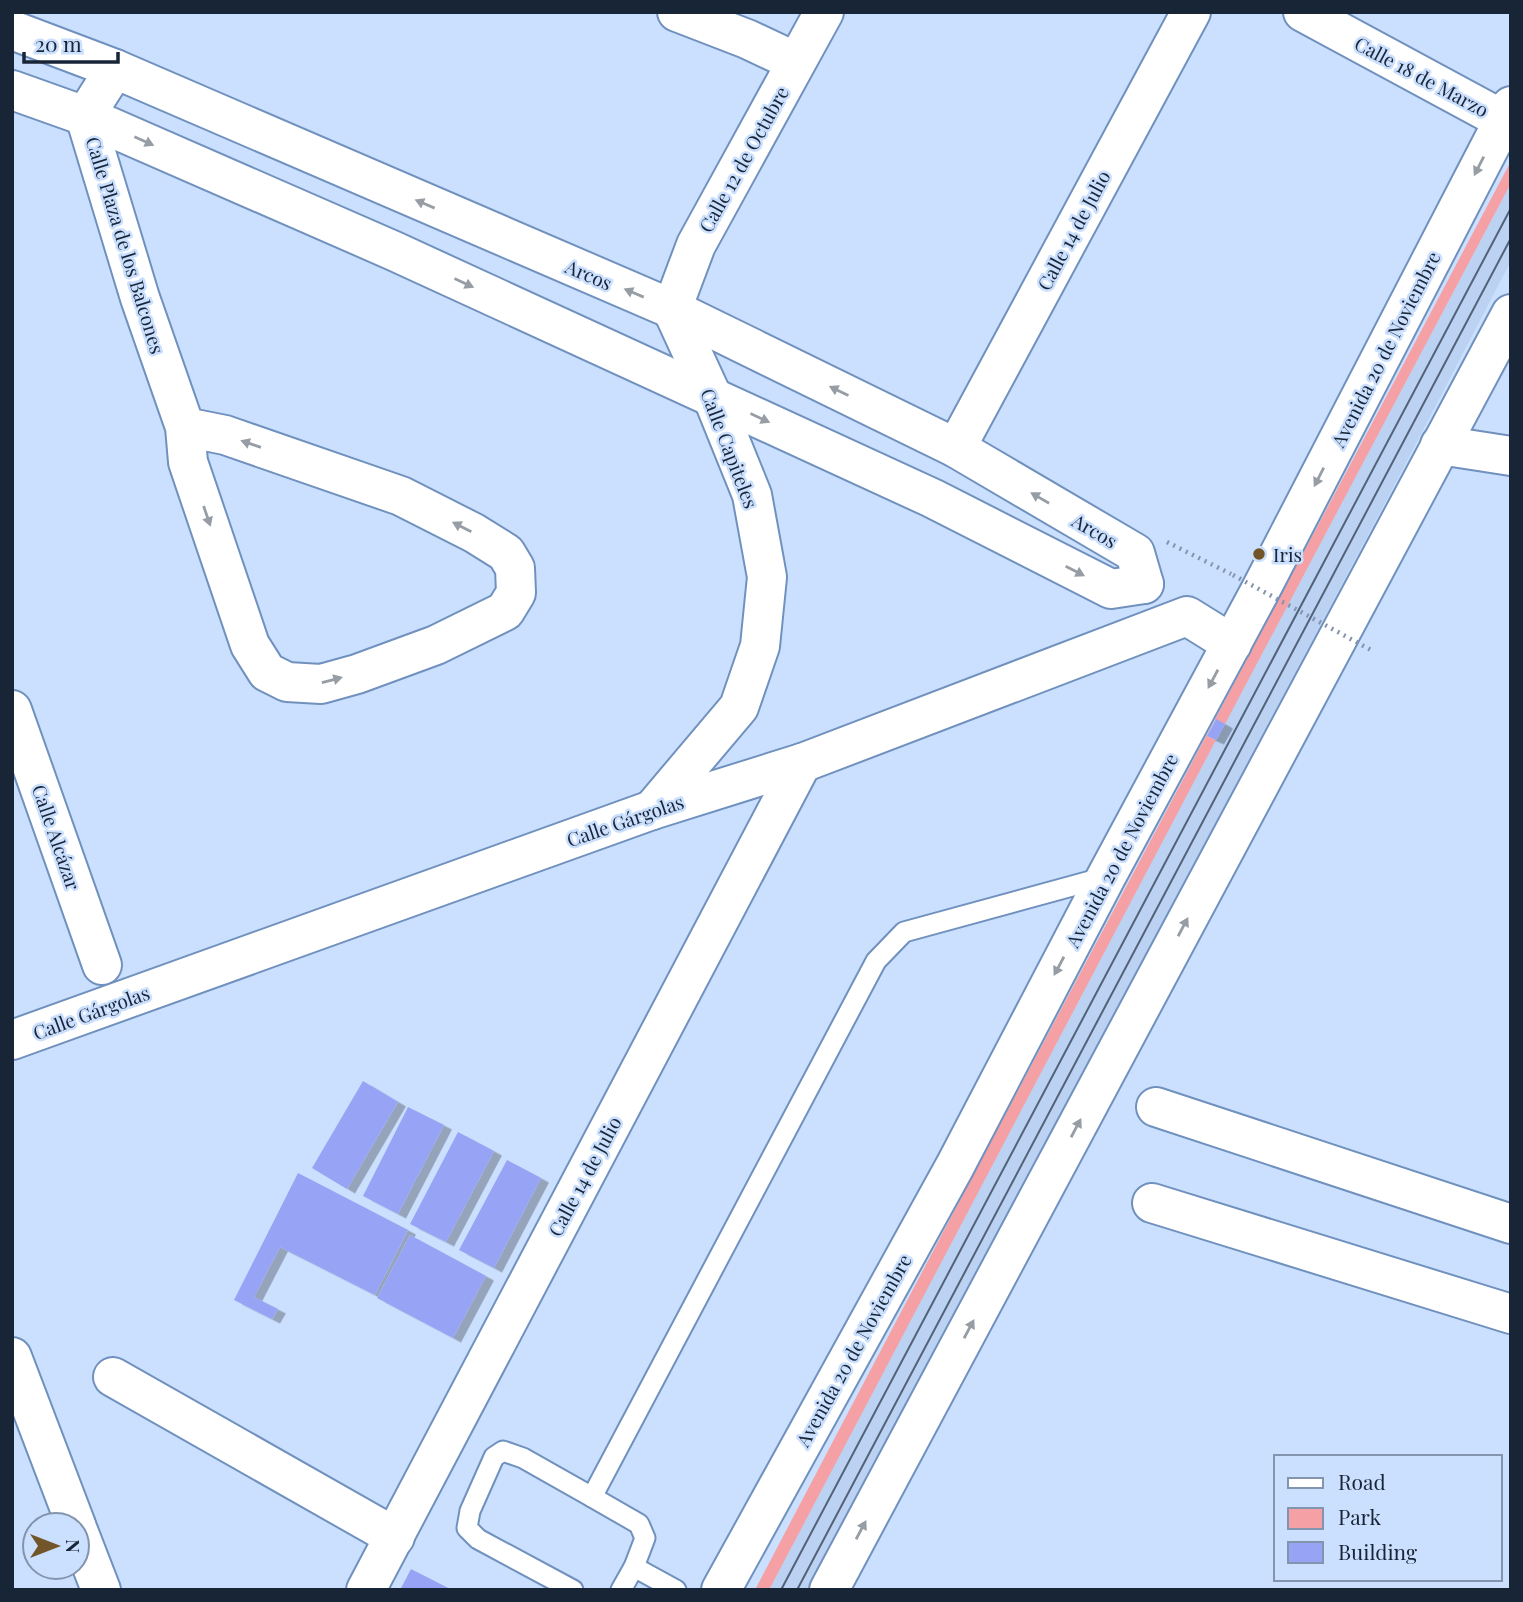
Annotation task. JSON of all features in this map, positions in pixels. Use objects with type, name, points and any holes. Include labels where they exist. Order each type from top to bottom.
[{"type":"street","points":[[677,12],[747,39],[796,62]]},
{"type":"street","name":"Calle 12 de Octubre","points":[[672,309],[696,245],[824,12]]},
{"type":"street","name":"Calle 14 de Julio","points":[[956,448],[1191,12]]},
{"type":"street","name":"Calle 18 de Marzo","points":[[1303,12],[1507,113]]},
{"type":"street","name":"Arcos","points":[[12,30],[99,63],[672,309],[956,448],[1135,553],[1144,584]]},
{"type":"street","points":[[69,111],[99,63]]},
{"type":"street","points":[[12,90],[69,111],[394,251],[932,498],[1111,589],[1144,584],[1187,616],[1232,644]]},
{"type":"street","points":[[12,118],[69,111]]},
{"type":"street","name":"Calle Plaza de los Balcones","points":[[69,111],[186,427],[188,462],[250,645],[267,672],[287,682],[321,684],[357,674],[436,645],[505,611],[516,593],[514,568],[506,553],[401,496],[225,435],[186,427]]},
{"type":"street","name":"Avenida 20 de Noviembre","points":[[722,1590],[955,1166],[1232,644],[1507,113]]},
{"type":"street","name":"Calle Capiteles","points":[[652,810],[739,708],[760,646],[767,577],[752,495],[712,396],[672,309]]},
{"type":"street","points":[[829,1590],[1511,314]]},
{"type":"street","points":[[1440,445],[1511,456]]},
{"type":"street","name":"Calle Gárgolas","points":[[12,1040],[652,810],[802,763],[1187,616]]},
{"type":"street","name":"Calle Alcázar","points":[[14,721],[102,965]]},
{"type":"street","name":"Calle 14 de Julio","points":[[366,1590],[802,763]]},
{"type":"street","points":[[1156,1107],[1511,1224]]},
{"type":"street","points":[[1152,1203],[1511,1314]]},
{"type":"street","points":[[12,1357],[70,1511]]},
{"type":"street","points":[[113,1377],[395,1537]]},
{"type":"street","points":[[91,1564],[101,1590]]},
{"type":"lane","points":[[592,1497],[876,961],[904,932],[1106,877]]},
{"type":"lane","points":[[573,1590],[540,1582],[478,1539],[467,1528],[470,1511],[494,1457],[503,1451],[523,1458],[639,1524],[645,1538],[634,1567],[621,1590]]},
{"type":"lane","points":[[634,1567],[676,1590]]},
{"type":"path","points":[[1165,541],[1371,650]]},
{"type":"shaded area","points":[[1511,183],[1511,261],[1393,488],[809,1590],[769,1590],[970,1204]]},
{"type":"green space","points":[[1511,161],[1511,183],[1225,724],[1215,720],[1207,736],[1216,740],[769,1590],[755,1590],[1038,1054]]},
{"type":"building","points":[[1216,719],[1225,724],[1216,740],[1207,736]]},
{"type":"building","points":[[363,1081],[398,1102],[347,1189],[312,1168]]},
{"type":"building","points":[[408,1107],[444,1125],[398,1214],[363,1196]]},
{"type":"building","points":[[458,1132],[494,1151],[446,1242],[410,1224]]},
{"type":"building","points":[[507,1160],[541,1178],[494,1268],[459,1250]]},
{"type":"building","points":[[298,1173],[408,1230],[375,1295],[280,1247],[254,1297],[278,1309],[272,1319],[234,1300]]},
{"type":"building","points":[[410,1235],[486,1276],[453,1338],[377,1298]]},
{"type":"building","points":[[411,1569],[452,1590],[400,1590]]},
{"type":"tram line","points":[[781,1590],[1511,208]]},
{"type":"tram line","points":[[797,1590],[1511,238]]},
{"type":"place","name":"Iris","points":[[1259,554]]}]
